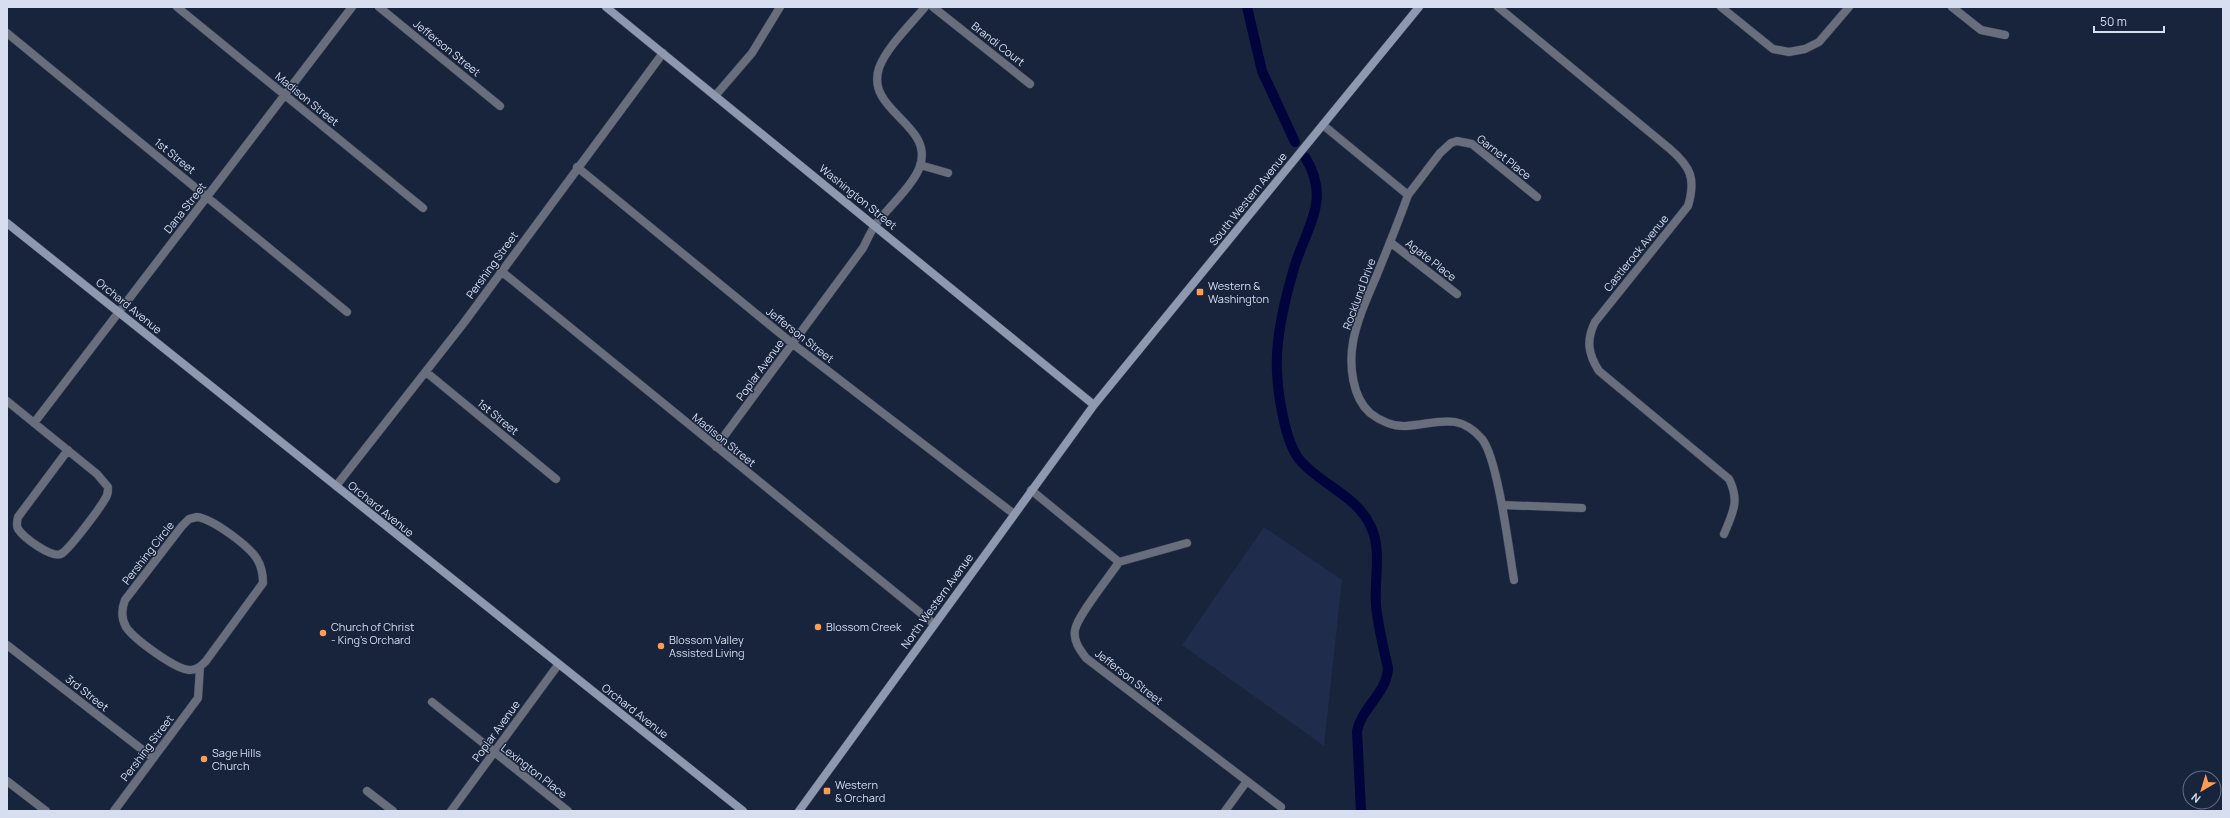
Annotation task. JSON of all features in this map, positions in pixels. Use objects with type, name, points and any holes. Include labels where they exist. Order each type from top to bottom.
[{"type":"street","name":"Madison Street","points":[[177,7],[423,208]]},
{"type":"street","name":"Dana Street","points":[[34,423],[352,7]]},
{"type":"street","name":"Jefferson Street","points":[[379,7],[500,106]]},
{"type":"street","name":"Washington Street","points":[[606,7],[1094,405]]},
{"type":"street","points":[[715,96],[752,53],[780,7]]},
{"type":"street","points":[[925,7],[886,55],[879,68],[878,75],[883,99],[890,109],[909,125],[916,136],[921,153],[920,166],[948,173]]},
{"type":"street","name":"Brandi Court","points":[[933,7],[1030,84]]},
{"type":"street","name":"South Western Avenue","points":[[1094,405],[1419,7]]},
{"type":"street","name":"Castlerock Avenue","points":[[1498,7],[1683,160],[1689,170],[1692,181],[1688,206],[1594,322],[1588,344],[1593,362],[1599,370],[1729,479],[1735,498],[1734,507],[1724,534]]},
{"type":"street","points":[[1721,7],[1773,49],[1789,52],[1805,49],[1819,42],[1849,7]]},
{"type":"street","points":[[1952,7],[1981,30],[2005,35]]},
{"type":"street","name":"1st Street","points":[[7,33],[347,312]]},
{"type":"street","name":"Pershing Street","points":[[336,486],[426,372],[663,53]]},
{"type":"street","points":[[1322,125],[1408,195]]},
{"type":"street","name":"Garnet Place","points":[[1408,195],[1440,153],[1451,143],[1457,141],[1472,144],[1537,197]]},
{"type":"street","name":"Poplar Avenue","points":[[716,447],[863,248],[875,225],[920,166]]},
{"type":"street","name":"Jefferson Street","points":[[577,167],[793,344],[1014,514]]},
{"type":"street","name":"Rocklund Drive","points":[[1408,195],[1359,319],[1353,344],[1354,390],[1367,410],[1393,425],[1405,426],[1452,420],[1474,432],[1482,440],[1487,449],[1502,505],[1514,580]]},
{"type":"street","name":"Orchard Avenue","points":[[7,223],[558,665],[743,811]]},
{"type":"street","name":"Agate Place","points":[[1390,242],[1457,294]]},
{"type":"street","name":"Madison Street","points":[[501,271],[934,624]]},
{"type":"street","name":"1st Street","points":[[426,372],[556,479]]},
{"type":"street","points":[[7,401],[68,450],[106,482],[108,493],[66,551],[54,555],[49,554],[22,533],[17,523],[18,517],[68,450]]},
{"type":"street","name":"North Western Avenue","points":[[799,811],[1094,405]]},
{"type":"street","points":[[1031,490],[1119,562],[1187,542]]},
{"type":"street","points":[[1502,505],[1582,508]]},
{"type":"street","name":"Pershing Circle","points":[[197,517],[204,518],[213,523],[252,552],[261,567],[263,578],[260,589],[200,667],[189,670],[175,666],[132,634],[123,621],[121,609],[124,600],[182,526],[189,519],[197,517]]},
{"type":"street","name":"Jefferson Street","points":[[1119,562],[1076,624],[1076,642],[1081,652],[1086,658],[1281,807]]},
{"type":"street","name":"3rd Street","points":[[7,645],[153,758]]},
{"type":"street","name":"Poplar Avenue","points":[[451,811],[558,665]]},
{"type":"street","name":"Pershing Street","points":[[114,811],[198,698],[200,667]]},
{"type":"street","name":"Lexington Place","points":[[432,702],[568,811]]},
{"type":"street","points":[[7,781],[46,811]]},
{"type":"street","points":[[1225,811],[1247,781]]},
{"type":"street","points":[[367,791],[393,811]]},
{"type":"shaded area","points":[[1264,527],[1342,580],[1324,746],[1182,645]]},
{"type":"waterway","points":[[1247,7],[1262,71],[1295,142]]},
{"type":"waterway","points":[[1305,157],[1313,172],[1317,199],[1311,224],[1300,250],[1284,304],[1279,331],[1277,359],[1278,382],[1286,430],[1294,451],[1299,459],[1308,468],[1348,498],[1365,516],[1371,527],[1376,545],[1376,605],[1379,629],[1388,668],[1387,677],[1379,693],[1360,722],[1357,731],[1361,811]]},
{"type":"place","name":"Western & Washington","points":[[1200,292]]},
{"type":"place","name":"Blossom Creek","points":[[818,627]]},
{"type":"place","name":"Church of Christ - King's Orchard","points":[[323,633]]},
{"type":"place","name":"Blossom Valley Assisted Living","points":[[661,646]]},
{"type":"place","name":"Sage Hills Church","points":[[204,759]]},
{"type":"place","name":"Western & Orchard","points":[[827,791]]}]
